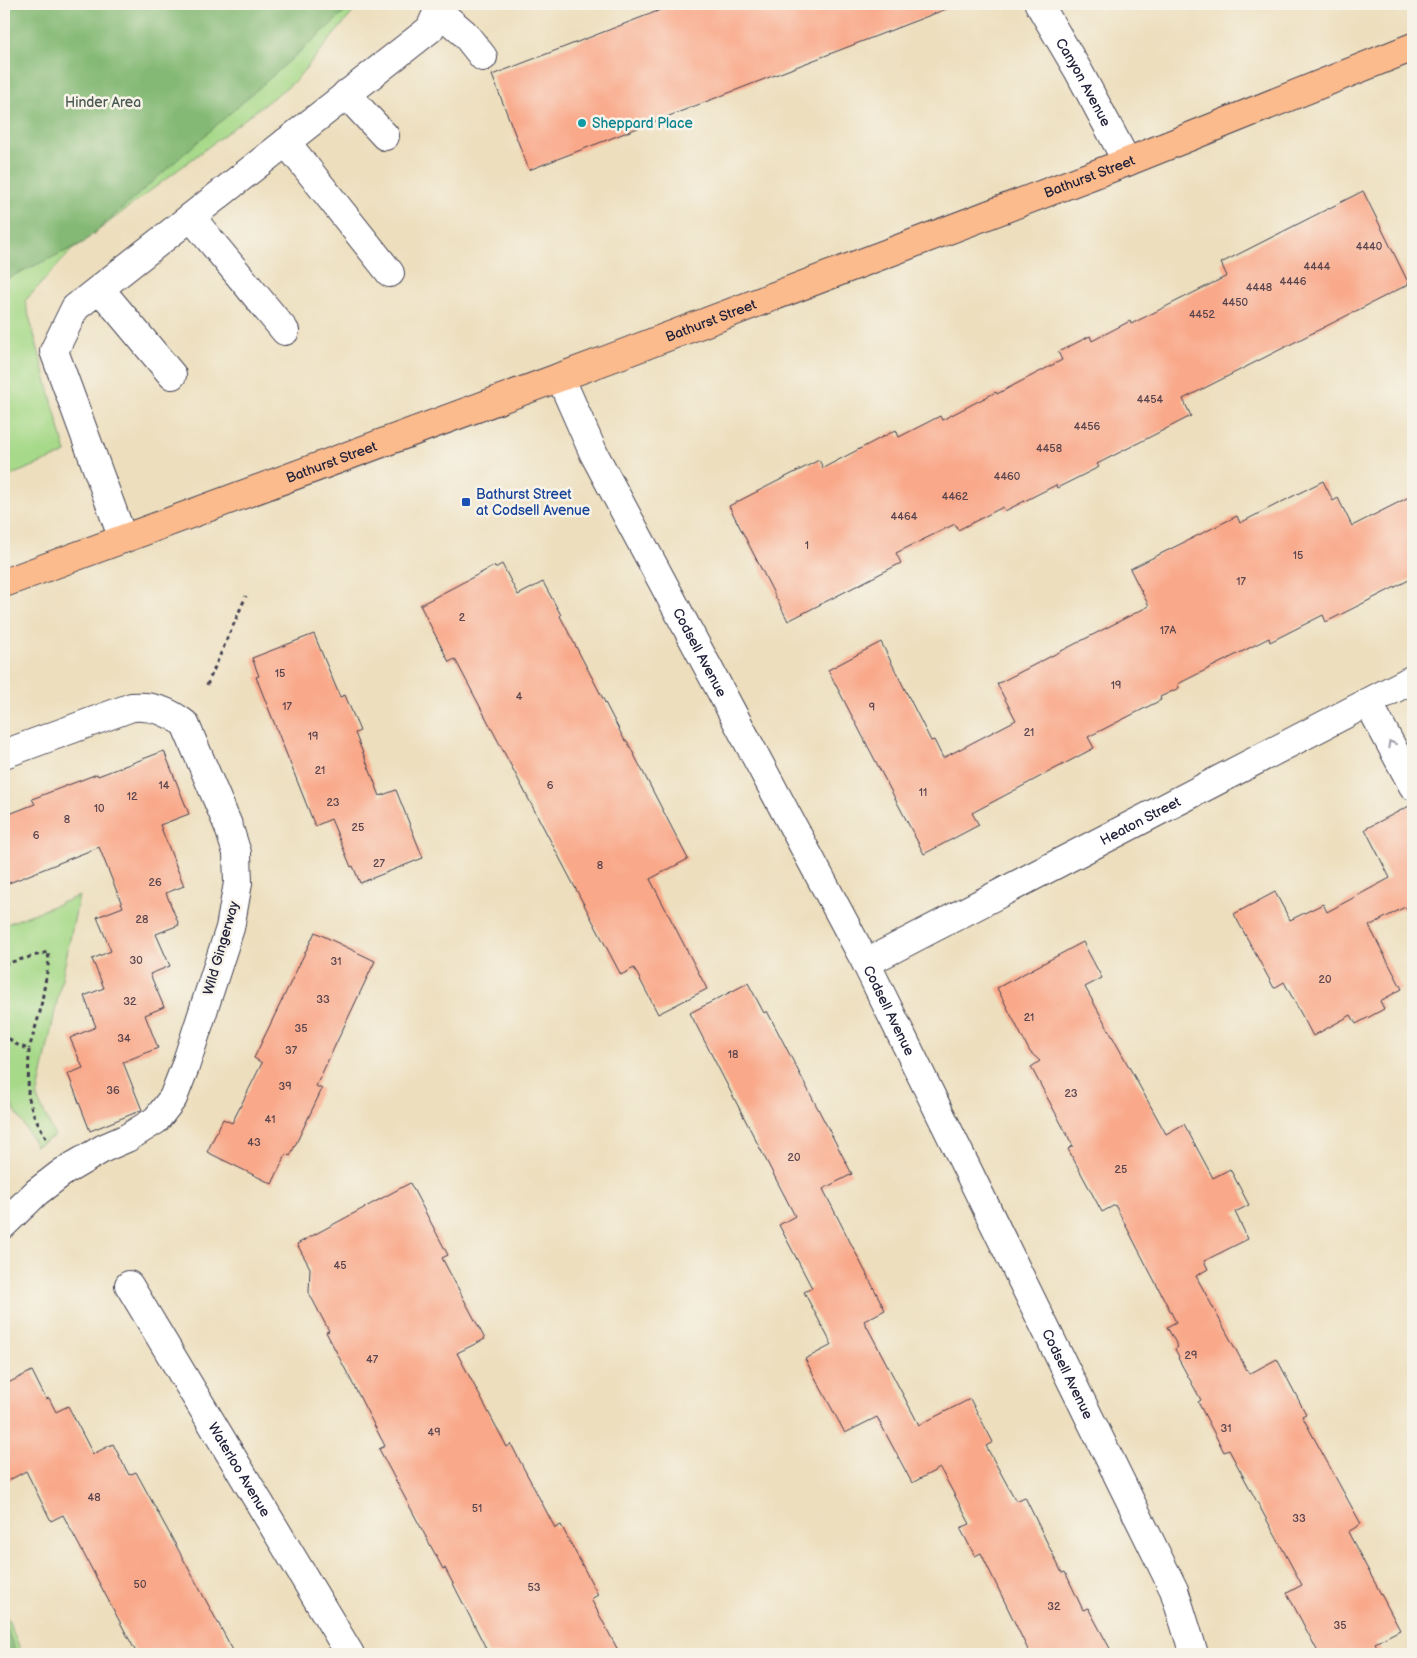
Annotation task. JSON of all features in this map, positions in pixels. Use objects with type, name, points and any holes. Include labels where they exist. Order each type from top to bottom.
[{"type":"main road","name":"Bathurst Street","points":[[4,583],[560,377],[1127,162],[1413,47]]},
{"type":"street","name":"Canyon Avenue","points":[[1039,4],[1079,72],[1127,162]]},
{"type":"street","points":[[123,539],[54,351],[76,308],[430,29],[440,7],[484,57]]},
{"type":"street","points":[[346,94],[384,136]]},
{"type":"street","points":[[286,142],[390,273]]},
{"type":"street","points":[[191,217],[285,330]]},
{"type":"street","points":[[100,289],[172,375]]},
{"type":"street","name":"Codsell Avenue","points":[[560,377],[594,454],[866,963],[1174,1590],[1194,1654]]},
{"type":"street","name":"Heaton Street","points":[[866,963],[1413,678]]},
{"type":"street","points":[[1368,702],[1413,786]]},
{"type":"street","name":"Wild Gingerway","points":[[4,754],[132,707],[144,706],[174,715],[184,724],[228,825],[237,853],[238,883],[230,928],[185,1067],[173,1098],[156,1120],[127,1138],[104,1148],[63,1172],[37,1192],[4,1224]]},
{"type":"street","name":"Waterloo Avenue","points":[[129,1285],[350,1654]]},
{"type":"path","points":[[207,685],[246,596]]},
{"type":"path","points":[[4,964],[48,952],[40,1012],[29,1049],[28,1095],[34,1113],[63,1172]]},
{"type":"path","points":[[4,1032],[9,1040],[17,1046],[29,1049]]},
{"type":"green space","name":"Hinder Area","points":[[4,4],[360,4],[295,81],[71,251],[25,301],[66,453],[4,478]]},
{"type":"green space","name":"Hinder Area","points":[[4,4],[354,4],[83,243],[4,280]]},
{"type":"green space","points":[[79,896],[37,1098],[55,1136],[36,1146],[4,1092],[4,925]]},
{"type":"green space","points":[[4,1610],[22,1654],[4,1654]]},
{"type":"green space","points":[[4,1620],[16,1654],[4,1654]]},
{"type":"building","name":"Sheppard Place","points":[[676,4],[954,4],[954,6],[529,170],[492,75]]},
{"type":"building","points":[[1363,191],[1409,284],[1183,399],[1191,416],[1097,464],[1099,467],[1057,488],[1056,485],[1005,511],[1003,507],[958,530],[955,524],[896,553],[901,563],[788,621],[729,506],[819,460],[823,468],[896,430],[899,437],[940,416],[942,420],[996,392],[997,394],[1062,360],[1058,352],[1090,336],[1092,341],[1130,321],[1131,324],[1227,276],[1221,263]]},
{"type":"building","points":[[1323,481],[1333,501],[1338,498],[1352,526],[1413,495],[1413,578],[1326,622],[1323,615],[1270,642],[1269,638],[1178,684],[1179,688],[1160,697],[1161,700],[1088,737],[1094,748],[972,813],[979,825],[924,854],[828,670],[881,642],[931,741],[934,740],[943,758],[1016,720],[997,684],[1149,606],[1130,569],[1237,516],[1240,523]]},
{"type":"building","points":[[502,564],[518,595],[543,582],[688,859],[650,879],[707,989],[658,1014],[634,968],[621,975],[455,659],[449,662],[420,605],[494,566],[495,568]]},
{"type":"building","points":[[314,634],[340,697],[345,695],[360,731],[355,733],[380,796],[396,790],[423,858],[360,883],[353,866],[351,867],[331,819],[315,826],[256,677],[259,676],[252,658]]},
{"type":"building","points":[[164,751],[189,814],[160,825],[184,886],[166,893],[179,925],[156,934],[170,966],[150,974],[164,1007],[145,1015],[158,1048],[123,1062],[142,1110],[90,1131],[68,1074],[83,1068],[70,1038],[96,1027],[84,996],[104,988],[92,959],[111,951],[97,917],[123,907],[99,847],[4,885],[4,816],[35,804],[32,799]]},
{"type":"building","points":[[1413,804],[1413,922],[1405,907],[1369,926],[1402,989],[1380,1001],[1384,1009],[1356,1024],[1351,1015],[1313,1036],[1284,982],[1274,988],[1234,914],[1275,892],[1290,920],[1323,904],[1327,912],[1390,878],[1365,829]]},
{"type":"building","points":[[315,932],[375,961],[316,1086],[322,1089],[290,1156],[286,1154],[272,1184],[207,1152],[223,1119],[232,1123],[262,1063],[254,1058]]},
{"type":"building","points":[[1083,942],[1102,978],[1085,987],[1166,1134],[1184,1124],[1213,1178],[1230,1169],[1249,1205],[1235,1212],[1248,1239],[1204,1261],[1208,1269],[1196,1276],[1249,1374],[1277,1359],[1306,1414],[1302,1416],[1361,1524],[1348,1532],[1400,1630],[1375,1643],[1382,1654],[1319,1654],[1287,1593],[1302,1585],[1229,1450],[1224,1452],[1198,1402],[1201,1400],[1178,1358],[1175,1349],[1178,1347],[1167,1327],[1176,1322],[1115,1205],[1102,1212],[1068,1149],[1073,1146],[1031,1067],[1040,1061],[1030,1052],[997,988]]},
{"type":"building","points":[[748,983],[764,1013],[767,1011],[852,1174],[823,1189],[885,1310],[864,1321],[919,1425],[970,1399],[993,1442],[986,1446],[1016,1501],[1025,1497],[1062,1573],[1065,1572],[1083,1610],[1088,1608],[1113,1654],[1030,1654],[981,1553],[975,1556],[960,1528],[970,1524],[940,1468],[912,1483],[877,1417],[845,1433],[805,1359],[832,1345],[804,1292],[812,1288],[779,1225],[795,1216],[690,1013]]},
{"type":"building","points":[[410,1183],[448,1255],[442,1258],[485,1339],[457,1353],[507,1447],[511,1444],[555,1528],[561,1525],[598,1595],[591,1599],[620,1654],[489,1654],[445,1568],[443,1569],[379,1449],[385,1446],[326,1332],[329,1331],[309,1293],[310,1268],[297,1244]]},
{"type":"building","points":[[32,1371],[46,1399],[49,1398],[56,1412],[68,1406],[93,1454],[113,1444],[129,1475],[136,1472],[235,1654],[137,1654],[63,1515],[51,1521],[26,1471],[4,1483],[4,1385]]},
{"type":"place","name":"Sheppard Place","points":[[582,123]]},
{"type":"place","name":"Bathurst Street at Codsell Avenue","points":[[466,502]]}]
